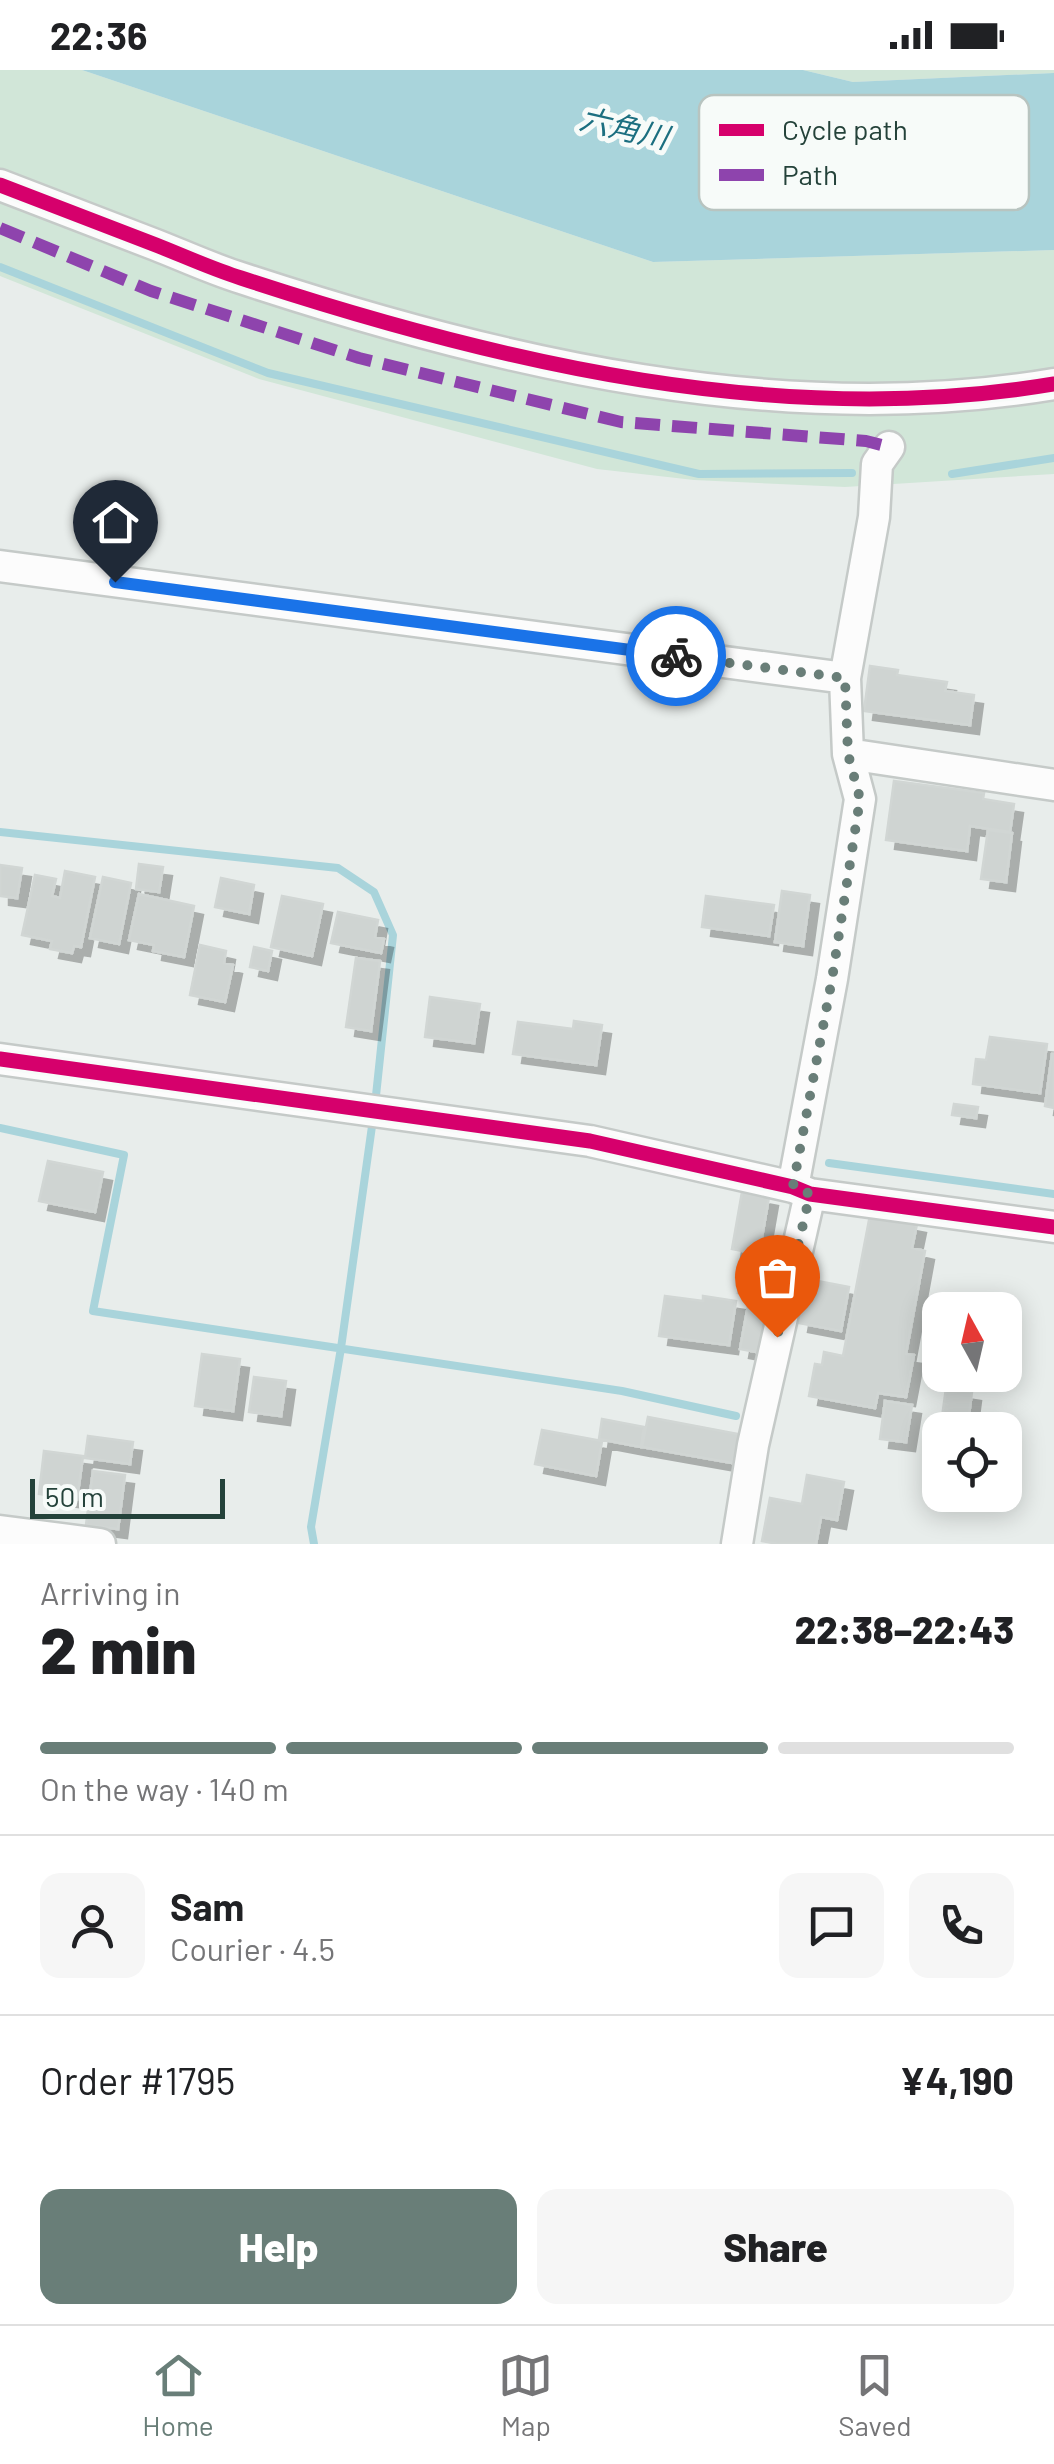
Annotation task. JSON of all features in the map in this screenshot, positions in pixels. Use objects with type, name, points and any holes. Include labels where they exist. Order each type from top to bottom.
[{"type":"street","points":[[0,184],[238,278],[411,330],[592,374],[817,399],[912,399],[1054,384]]},
{"type":"street","points":[[737,1544],[801,1190],[860,799],[848,754],[845,678],[874,517],[877,464],[889,448]]},
{"type":"street","points":[[0,566],[845,678]]},
{"type":"street","points":[[848,754],[1054,785]]},
{"type":"street","points":[[0,1060],[590,1141],[801,1190],[1054,1227]]},
{"type":"street","points":[[0,1531],[100,1544]]},
{"type":"green space","points":[[0,70],[82,70],[653,262],[1054,250],[1054,474],[845,487],[694,480],[597,469],[259,379],[0,276]]},
{"type":"green space","points":[[803,70],[1054,70],[1054,73],[853,82]]},
{"type":"water","name":"六角川","points":[[82,70],[803,70],[853,82],[1054,73],[1054,250],[653,262]]},
{"type":"building","points":[[870,666],[898,670],[897,675],[947,682],[945,691],[974,695],[970,725],[864,711]]},
{"type":"building","points":[[894,781],[984,793],[983,799],[1014,804],[1010,832],[970,826],[967,851],[886,840]]},
{"type":"building","points":[[988,830],[1012,833],[1006,882],[981,879]]},
{"type":"building","points":[[139,864],[163,867],[159,892],[136,889]]},
{"type":"building","points":[[0,865],[22,868],[17,898],[0,896]]},
{"type":"building","points":[[65,871],[95,877],[81,947],[74,946],[72,953],[50,949],[52,941],[22,935],[35,875],[56,879],[52,896],[60,898]]},
{"type":"building","points":[[103,877],[131,883],[119,944],[90,938]]},
{"type":"building","points":[[221,878],[254,885],[249,914],[215,907]]},
{"type":"building","points":[[782,891],[810,895],[803,946],[775,942]]},
{"type":"building","points":[[139,894],[194,906],[184,957],[153,951],[154,945],[129,940]]},
{"type":"building","points":[[282,896],[323,904],[312,956],[271,947]]},
{"type":"building","points":[[706,896],[774,905],[769,936],[702,927]]},
{"type":"building","points":[[338,912],[378,920],[375,937],[384,939],[381,953],[331,943]]},
{"type":"building","points":[[200,945],[226,951],[224,963],[233,965],[225,1002],[190,995]]},
{"type":"building","points":[[254,947],[272,951],[268,971],[250,967]]},
{"type":"building","points":[[356,958],[380,961],[371,1031],[346,1027]]},
{"type":"building","points":[[430,997],[480,1004],[474,1043],[425,1037]]},
{"type":"building","points":[[574,1021],[602,1025],[596,1065],[513,1054],[518,1022],[573,1029]]},
{"type":"building","points":[[990,1037],[1047,1044],[1040,1093],[973,1084],[976,1059],[986,1060]]},
{"type":"building","points":[[1054,1054],[1054,1108],[1045,1106]]},
{"type":"building","points":[[954,1104],[978,1107],[976,1118],[952,1115]]},
{"type":"building","points":[[48,1161],[103,1172],[95,1212],[39,1201]]},
{"type":"building","points":[[742,1192],[769,1197],[759,1254],[732,1249]]},
{"type":"building","points":[[870,1215],[917,1224],[912,1248],[925,1251],[906,1354],[914,1355],[906,1397],[878,1393],[875,1408],[809,1396],[815,1364],[822,1365],[824,1352],[843,1356]]},
{"type":"building","points":[[746,1255],[779,1261],[762,1353],[740,1349],[750,1295],[738,1293]]},
{"type":"building","points":[[807,1279],[849,1287],[841,1331],[799,1323]]},
{"type":"building","points":[[665,1296],[736,1301],[729,1345],[659,1336]]},
{"type":"building","points":[[202,1354],[240,1359],[233,1411],[195,1406]]},
{"type":"building","points":[[254,1377],[286,1381],[281,1416],[249,1412]]},
{"type":"building","points":[[945,1392],[972,1392],[969,1412],[943,1412]]},
{"type":"building","points":[[885,1401],[912,1405],[906,1442],[880,1439]]},
{"type":"building","points":[[648,1417],[743,1435],[738,1464],[642,1447]]},
{"type":"building","points":[[602,1419],[644,1427],[641,1447],[599,1439]]},
{"type":"building","points":[[542,1430],[602,1441],[596,1476],[535,1464]]},
{"type":"building","points":[[88,1436],[133,1442],[130,1464],[85,1458]]},
{"type":"building","points":[[44,1451],[83,1456],[77,1499],[39,1494]]},
{"type":"building","points":[[93,1471],[125,1475],[118,1529],[86,1525]]},
{"type":"building","points":[[807,1475],[844,1482],[837,1520],[821,1517],[816,1544],[762,1541],[770,1498],[802,1504]]},
{"type":"waterway","points":[[0,267],[268,373],[699,474],[852,473]]},
{"type":"waterway","points":[[952,474],[1054,458]]},
{"type":"waterway","points":[[0,832],[338,868],[374,892],[393,935],[375,1105]]},
{"type":"waterway","points":[[314,1544],[311,1527],[373,1119]]},
{"type":"waterway","points":[[0,1128],[124,1155],[93,1311],[622,1391],[736,1416]]},
{"type":"waterway","points":[[829,1163],[1054,1194]]},
{"type":"marked path","points":[[0,228],[151,291],[359,358],[621,422],[866,441],[889,447]]},
{"type":"cycle path","points":[[0,185],[241,278],[439,337],[540,361],[642,380],[745,393],[848,399],[952,396],[1054,384]]},
{"type":"cycle path","points":[[0,1059],[590,1141],[810,1194],[1054,1227]]},
{"type":"way so far","points":[[676,656],[845,678],[848,754],[860,799],[832,979],[793,1186],[810,1194],[777,1337]]},
{"type":"route","points":[[115,582],[676,656]]}]
